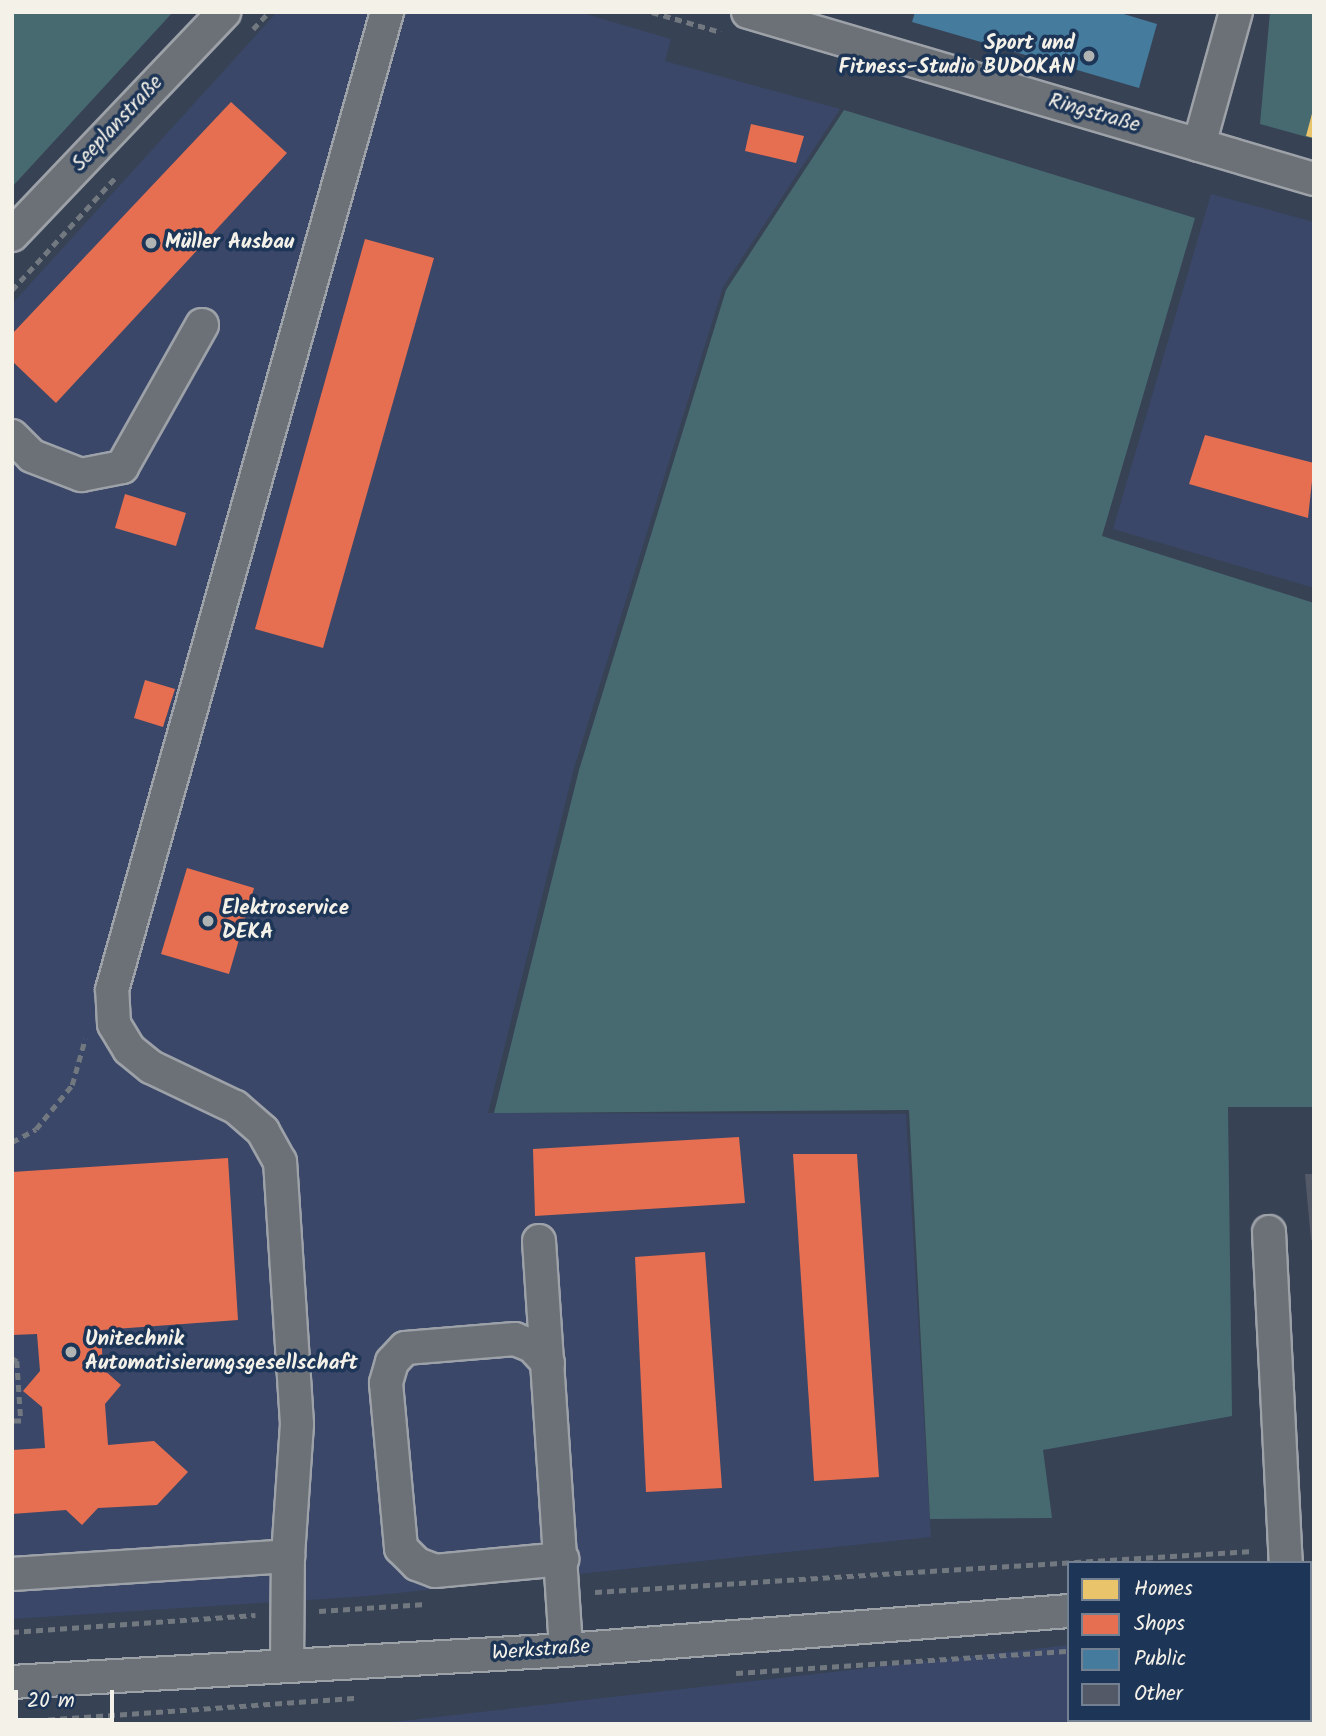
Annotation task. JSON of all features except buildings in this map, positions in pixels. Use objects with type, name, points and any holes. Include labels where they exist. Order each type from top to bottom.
[{"type":"street","name":"Seeplanstraße","points":[[12,235],[224,12]]},
{"type":"street","points":[[287,1666],[288,1556],[297,1424],[280,1163],[263,1131],[235,1107],[151,1068],[129,1049],[114,1024],[111,990],[387,12]]},
{"type":"street","name":"Ringstraße","points":[[748,12],[1314,179]]},
{"type":"street","points":[[1199,145],[1236,12]]},
{"type":"street","points":[[12,436],[32,456],[81,475],[122,467],[202,325]]},
{"type":"street","points":[[1269,1232],[1286,1556]]},
{"type":"street","points":[[539,1241],[565,1594],[566,1650]]},
{"type":"street","points":[[548,1363],[532,1346],[515,1339],[405,1348],[392,1362],[386,1383],[401,1548],[417,1564],[435,1571],[562,1559]]},
{"type":"street","points":[[12,1574],[288,1556]]},
{"type":"street","name":"Werkstraße","points":[[12,1682],[566,1650],[1067,1611]]},
{"type":"path","points":[[12,1142],[36,1129],[72,1085],[87,1032]]},
{"type":"path","points":[[12,1358],[17,1360],[21,1420],[12,1421]]},
{"type":"path","points":[[1191,1561],[1286,1556]]},
{"type":"path","points":[[565,1594],[1067,1568]]},
{"type":"path","points":[[12,1632],[440,1603]]},
{"type":"shaded area","points":[[277,12],[579,12],[671,39],[665,61],[840,109],[723,287],[574,768],[488,1113],[906,1114],[931,1537],[369,1596],[12,1619],[12,304]]},
{"type":"shaded area","points":[[1211,194],[1314,222],[1314,588],[1113,529]]},
{"type":"shaded area","points":[[1314,1617],[1314,1724],[375,1724],[1067,1645],[1067,1722],[1312,1722]]},
{"type":"green space","points":[[12,12],[173,12],[12,187]]},
{"type":"green space","points":[[1270,12],[1314,12],[1314,139],[1260,124]]},
{"type":"green space","points":[[844,110],[1195,218],[1102,536],[1314,603],[1314,1107],[1228,1107],[1232,1416],[1043,1450],[1052,1518],[930,1519],[909,1110],[494,1113],[579,770],[726,290]]},
{"type":"place","name":"Sport und Fitness-Studio BUDOKAN","points":[[1089,56]]},
{"type":"place","name":"Müller Ausbau","points":[[151,243]]},
{"type":"place","name":"Elektroservice DEKA","points":[[208,921]]},
{"type":"place","name":"Unitechnik Automatisierungsgesellschaft","points":[[71,1352]]}]
